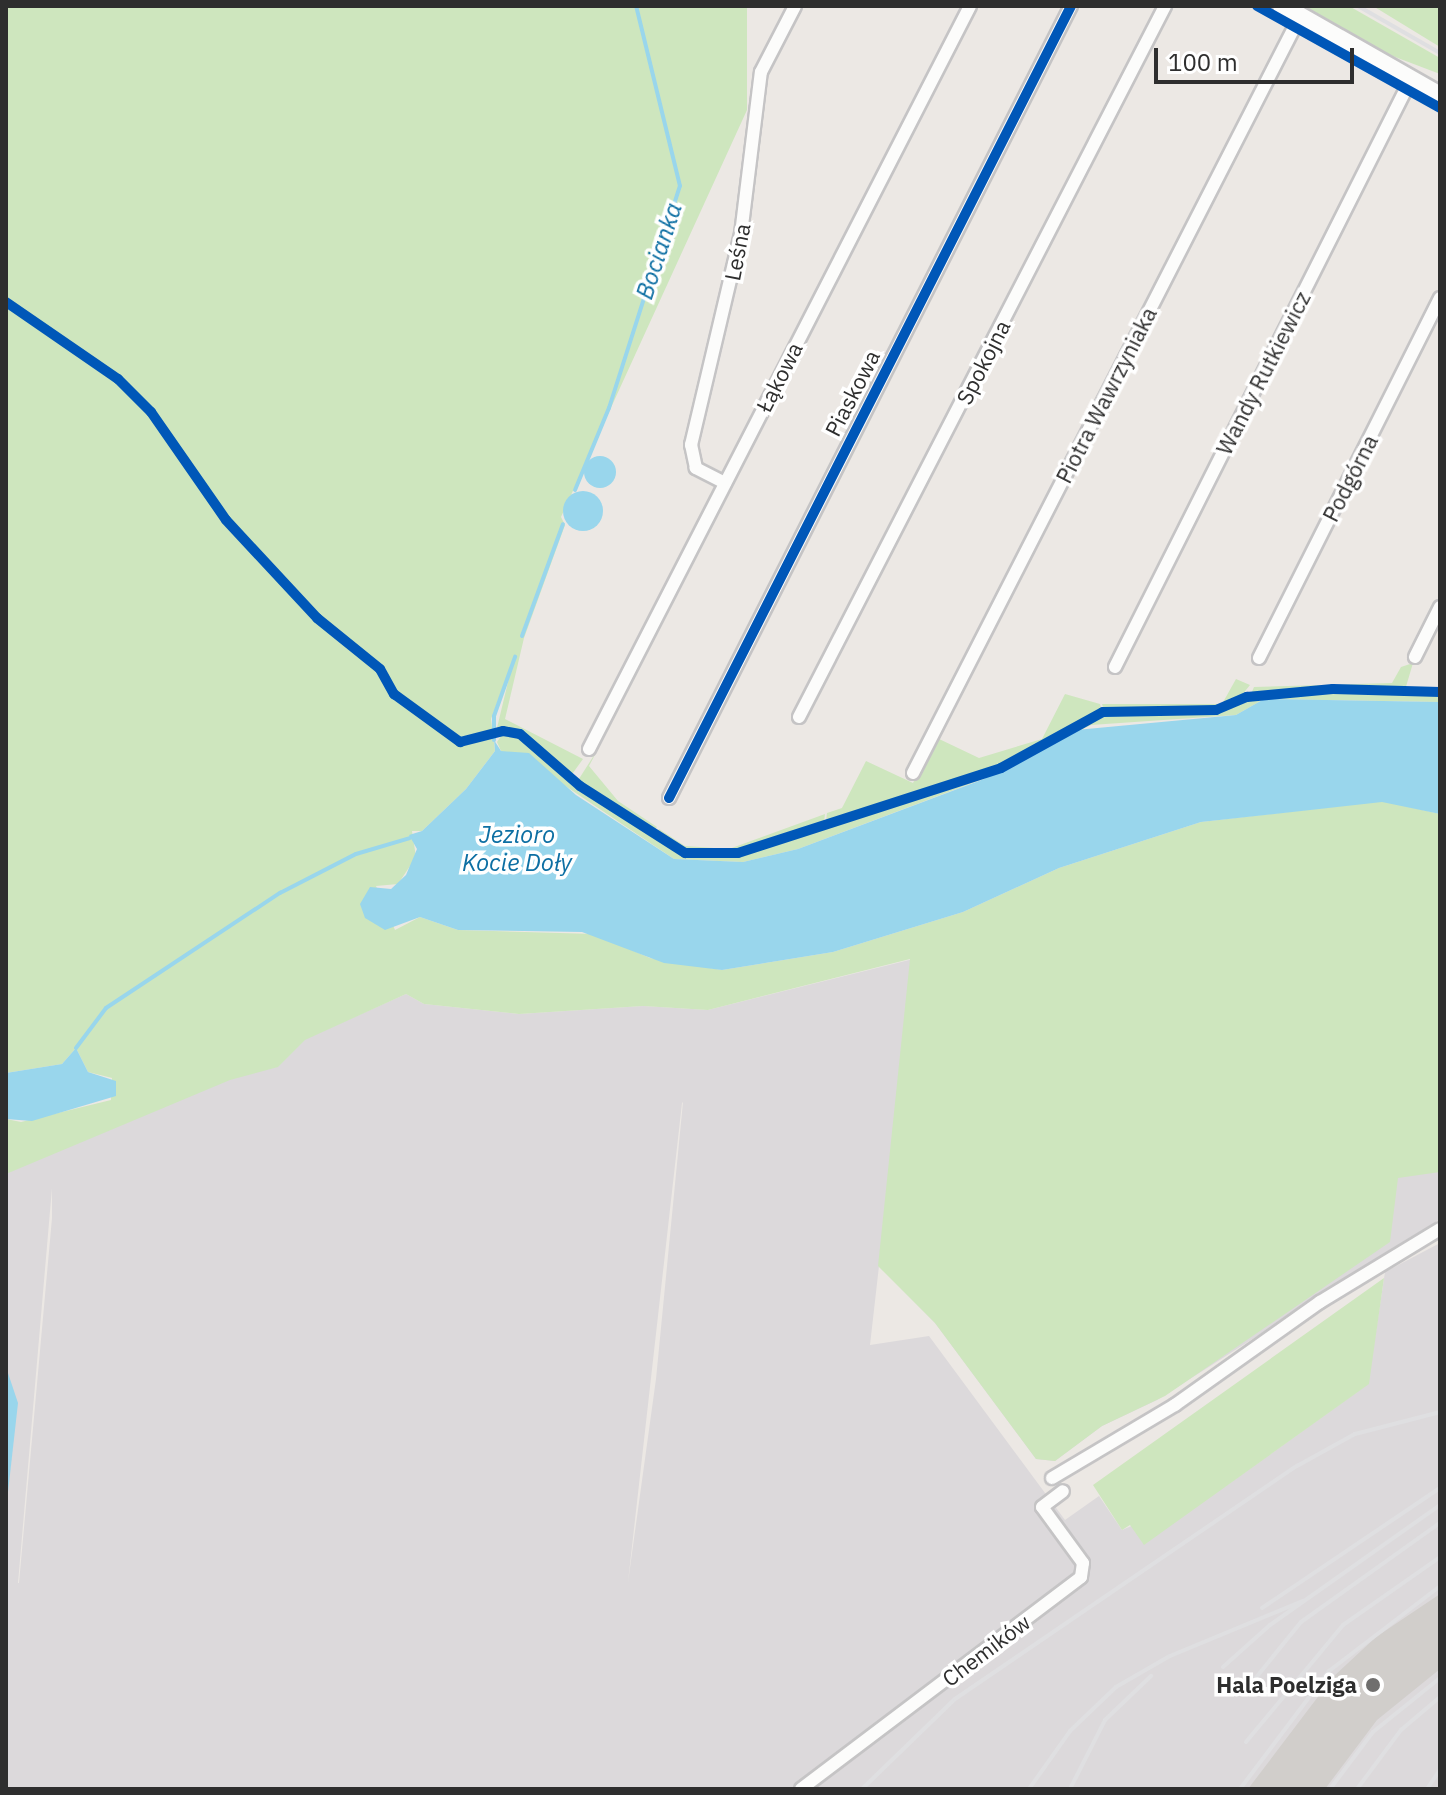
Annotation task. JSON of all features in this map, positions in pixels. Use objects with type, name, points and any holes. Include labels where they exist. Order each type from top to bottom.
[{"type":"main road","points":[[1282,6],[1440,96]]},
{"type":"street","name":"Leśna","points":[[725,483],[696,468],[691,445],[741,234],[761,72],[795,6]]},
{"type":"street","name":"Łąkowa","points":[[589,749],[970,6]]},
{"type":"street","name":"Piaskowa","points":[[669,798],[1071,6]]},
{"type":"street","name":"Spokojna","points":[[799,717],[1165,6]]},
{"type":"street","name":"Piotra Wawrzyniaka","points":[[913,773],[1300,16]]},
{"type":"street","name":"Wandy Rutkiewicz","points":[[1115,667],[1411,79]]},
{"type":"street","name":"Podgórna","points":[[1259,658],[1440,298]]},
{"type":"street","points":[[1415,657],[1440,607]]},
{"type":"street","points":[[1052,1478],[1175,1405],[1329,1295],[1440,1229]]},
{"type":"street","name":"Chemików","points":[[801,1789],[1081,1577],[1083,1563],[1042,1507],[1063,1491]]},
{"type":"shaded area","points":[[1361,848],[1440,869],[1440,1219],[1157,1400],[1102,1426],[1055,1461],[1036,1459],[935,1323],[879,1266],[870,1345],[929,1336],[1065,1520],[1099,1496],[1122,1530],[1226,1486],[1368,1384],[1385,1272],[1440,1243],[1440,1789],[6,1789],[6,1172],[406,994],[424,1004],[519,1014],[643,1006],[708,1010]],"holes":[[[682,1103],[656,1379],[628,1582]],[[52,1188],[52,1218],[18,1583]]]},
{"type":"green space","points":[[6,6],[747,6],[747,110],[561,517],[565,525],[524,638],[505,719],[583,759],[570,777],[528,738],[496,732],[514,657],[491,719],[495,751],[466,789],[422,831],[412,831],[416,857],[398,884],[376,886],[395,930],[420,917],[458,930],[594,934],[650,958],[722,970],[833,952],[963,912],[1059,868],[1201,822],[1383,801],[1440,814],[1440,1172],[1398,1178],[1390,1242],[1165,1396],[1102,1426],[1055,1461],[1036,1459],[935,1323],[878,1266],[910,959],[708,1010],[643,1006],[519,1014],[424,1004],[406,994],[305,1040],[278,1067],[230,1080],[6,1174],[6,1119],[21,1122],[111,1100],[112,1078],[88,1072],[76,1048],[62,1064],[6,1073]]},
{"type":"green space","points":[[1299,6],[1349,6],[1440,58],[1440,74],[1382,52]]},
{"type":"green space","points":[[1373,6],[1440,6],[1440,47]]},
{"type":"green space","points":[[1413,663],[1405,690],[1251,694],[1254,687],[1392,683],[1401,667]]},
{"type":"green space","points":[[1236,679],[1250,685],[1233,706],[1104,710],[1102,704],[1222,704]]},
{"type":"green space","points":[[1334,692],[1440,694],[1440,702],[1264,699],[1236,715],[1091,725],[983,779],[798,849],[743,862],[674,859],[561,783],[501,751],[497,742],[503,733],[527,740],[579,788],[668,847],[720,857],[1001,769],[1103,713],[1225,710],[1249,699]]},
{"type":"green space","points":[[1065,694],[1100,704],[1102,711],[1000,767],[826,821],[827,813],[842,808],[866,761],[913,783],[937,738],[979,758],[1042,739]]},
{"type":"green space","points":[[598,749],[589,766],[618,801],[657,827],[652,834],[577,782]]},
{"type":"green space","points":[[825,814],[824,822],[728,854],[686,852],[654,835],[659,829],[685,846],[729,849]]},
{"type":"green space","points":[[1384,1278],[1369,1384],[1144,1545],[1130,1525],[1122,1530],[1093,1485]]},
{"type":"water","points":[[600,456],[611,461],[616,472],[611,483],[600,488],[589,483],[584,472],[589,461]]},
{"type":"water","points":[[583,491],[597,497],[603,511],[597,525],[583,531],[569,525],[563,511],[569,497]]},
{"type":"water","name":"Jezioro Kocie Doły","points":[[1264,699],[1440,702],[1440,814],[1382,802],[1201,822],[1059,868],[963,912],[833,952],[722,970],[664,963],[582,932],[458,930],[420,917],[385,930],[365,918],[360,904],[370,887],[391,889],[406,875],[417,849],[409,835],[422,831],[466,789],[495,751],[494,740],[501,751],[529,753],[576,795],[674,859],[743,862],[798,849],[984,779],[1076,730],[1236,715]]},
{"type":"water","points":[[76,1048],[88,1072],[116,1081],[116,1096],[32,1121],[6,1119],[6,1073],[62,1064]]},
{"type":"water","points":[[6,1367],[18,1403],[6,1510]]},
{"type":"building","name":"Hala Poelziga","points":[[1440,1594],[1440,1669],[1377,1720],[1325,1789],[1248,1789],[1333,1677],[1376,1637]]},
{"type":"waterway","name":"Bocianka","points":[[575,490],[609,408],[680,186],[636,6]]},
{"type":"waterway","name":"Bocianka","points":[[522,636],[563,524]]},
{"type":"waterway","name":"Bocianka","points":[[494,740],[494,716],[515,657]]},
{"type":"waterway","points":[[76,1048],[106,1008],[280,893],[356,854],[410,838]]},
{"type":"railway","points":[[1358,6],[1440,53]]},
{"type":"railway","points":[[862,1789],[955,1699],[1297,1466],[1355,1434],[1440,1412]]},
{"type":"railway","points":[[1262,1608],[1440,1488]]},
{"type":"railway","points":[[1223,1667],[1270,1625],[1440,1505]]},
{"type":"railway","points":[[1250,1685],[1301,1622],[1440,1523]]},
{"type":"railway","points":[[1246,1742],[1343,1625],[1440,1557]]},
{"type":"railway","points":[[1240,1789],[1329,1671],[1440,1586]]},
{"type":"railway","points":[[1029,1789],[1070,1731],[1116,1687],[1170,1656],[1303,1601]]},
{"type":"railway","points":[[1070,1789],[1105,1720],[1151,1676]]},
{"type":"railway","points":[[1330,1789],[1373,1732],[1440,1678]]},
{"type":"railway","points":[[1357,1789],[1401,1730],[1440,1697]]},
{"type":"railway","points":[[1427,1789],[1440,1770]]},
{"type":"cycle path","points":[[669,798],[1071,6]]},
{"type":"cycle path","points":[[1257,6],[1440,108]]},
{"type":"cycle path","points":[[6,302],[118,379],[151,412],[226,520],[317,618],[380,669],[394,694],[460,742],[503,731],[520,734],[580,786],[685,853],[738,853],[1001,768],[1103,712],[1216,710],[1247,697],[1333,689],[1440,692]]},
{"type":"place","name":"Hala Poelziga","points":[[1373,1685]]}]
